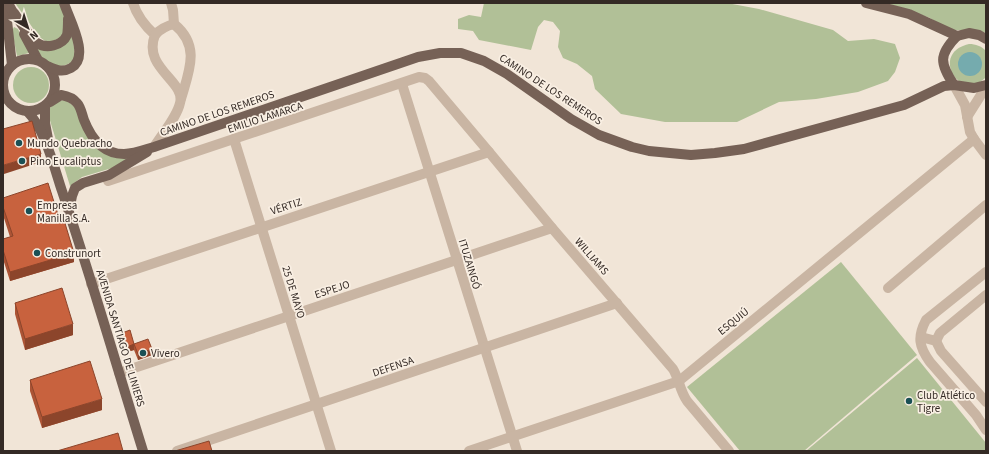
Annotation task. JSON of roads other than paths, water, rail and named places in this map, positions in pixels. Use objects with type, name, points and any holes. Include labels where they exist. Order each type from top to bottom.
[{"type":"main road","points":[[6,3],[36,42],[45,46],[54,46],[61,42],[67,35],[69,18]]},
{"type":"main road","points":[[6,3],[12,65]]},
{"type":"main road","points":[[14,13],[32,51],[38,60],[47,66],[62,71],[73,67],[80,52],[79,44],[64,3]]},
{"type":"main road","points":[[866,3],[909,14],[957,36],[969,34],[979,35],[986,39]]},
{"type":"main road","points":[[954,85],[943,65],[943,59],[944,52],[957,36]]},
{"type":"main road","name":"CAMINO DE LOS REMEROS","points":[[48,104],[61,95],[70,97],[78,103],[90,135],[98,144],[106,150],[124,154],[154,147],[418,57],[440,53],[461,53],[484,61],[507,74],[571,119],[593,132],[632,147],[649,151],[691,155],[715,154],[744,149],[904,105],[944,86],[954,85],[974,88],[986,86]]},
{"type":"main road","points":[[38,60],[24,59],[12,65],[6,72],[3,80],[4,93],[11,104],[18,109],[27,112],[33,111],[48,104],[54,95],[56,87],[55,79],[47,66]]},
{"type":"main road","name":"AVENIDA SANTIAGO DE LINIERS","points":[[48,104],[45,123],[53,165]]},
{"type":"main road","name":"AVENIDA SANTIAGO DE LINIERS","points":[[27,112],[34,118],[53,165],[143,451]]},
{"type":"main road","name":"CAMINO DE LOS REMEROS","points":[[69,212],[75,188],[83,183],[109,175],[154,147]]},
{"type":"street","points":[[133,3],[135,10],[143,24],[155,35]]},
{"type":"street","points":[[154,147],[177,112],[191,63],[189,40],[174,24],[171,3]]},
{"type":"street","points":[[174,24],[166,26],[155,35],[152,43],[152,52],[156,62],[178,90],[181,96],[181,102]]},
{"type":"street","name":"EMILIO LAMARCA","points":[[108,181],[402,84],[419,77],[425,78],[429,81]]},
{"type":"street","name":"WILLIAMS","points":[[429,81],[672,368],[679,381],[682,394],[729,451]]},
{"type":"street","name":"ITUZAINGÓ","points":[[402,84],[517,451]]},
{"type":"street","points":[[954,85],[965,105],[970,132],[986,155]]},
{"type":"street","points":[[967,117],[986,86]]},
{"type":"street","name":"25 DE MAYO","points":[[234,139],[331,451]]},
{"type":"street","name":"ESQUIÚ","points":[[469,451],[679,381],[974,139]]},
{"type":"street","name":"VÉRTIZ","points":[[91,284],[489,152]]},
{"type":"street","points":[[888,288],[986,205]]},
{"type":"street","name":"ESPEJO","points":[[119,373],[552,228]]},
{"type":"street","points":[[986,272],[926,320],[921,330],[920,343],[923,353],[976,415],[986,430]]},
{"type":"street","points":[[936,341],[940,333],[986,295]]},
{"type":"street","name":"DEFENSA","points":[[177,451],[617,303]]},
{"type":"street","points":[[921,337],[936,341],[941,350],[986,402]]},
{"type":"water","points":[[965,52],[975,52],[982,59],[982,69],[975,76],[965,76],[958,69],[958,59]]},
{"type":"place","name":"Mundo Quebracho","points":[[19,143]]},
{"type":"place","name":"Pino Eucaliptus","points":[[22,161]]},
{"type":"place","name":"Empresa Manilla S.A.","points":[[29,211]]},
{"type":"place","name":"Construnort","points":[[37,253]]},
{"type":"place","name":"Vivero","points":[[143,353]]},
{"type":"place","name":"Club Atlético Tigre","points":[[909,401]]}]
